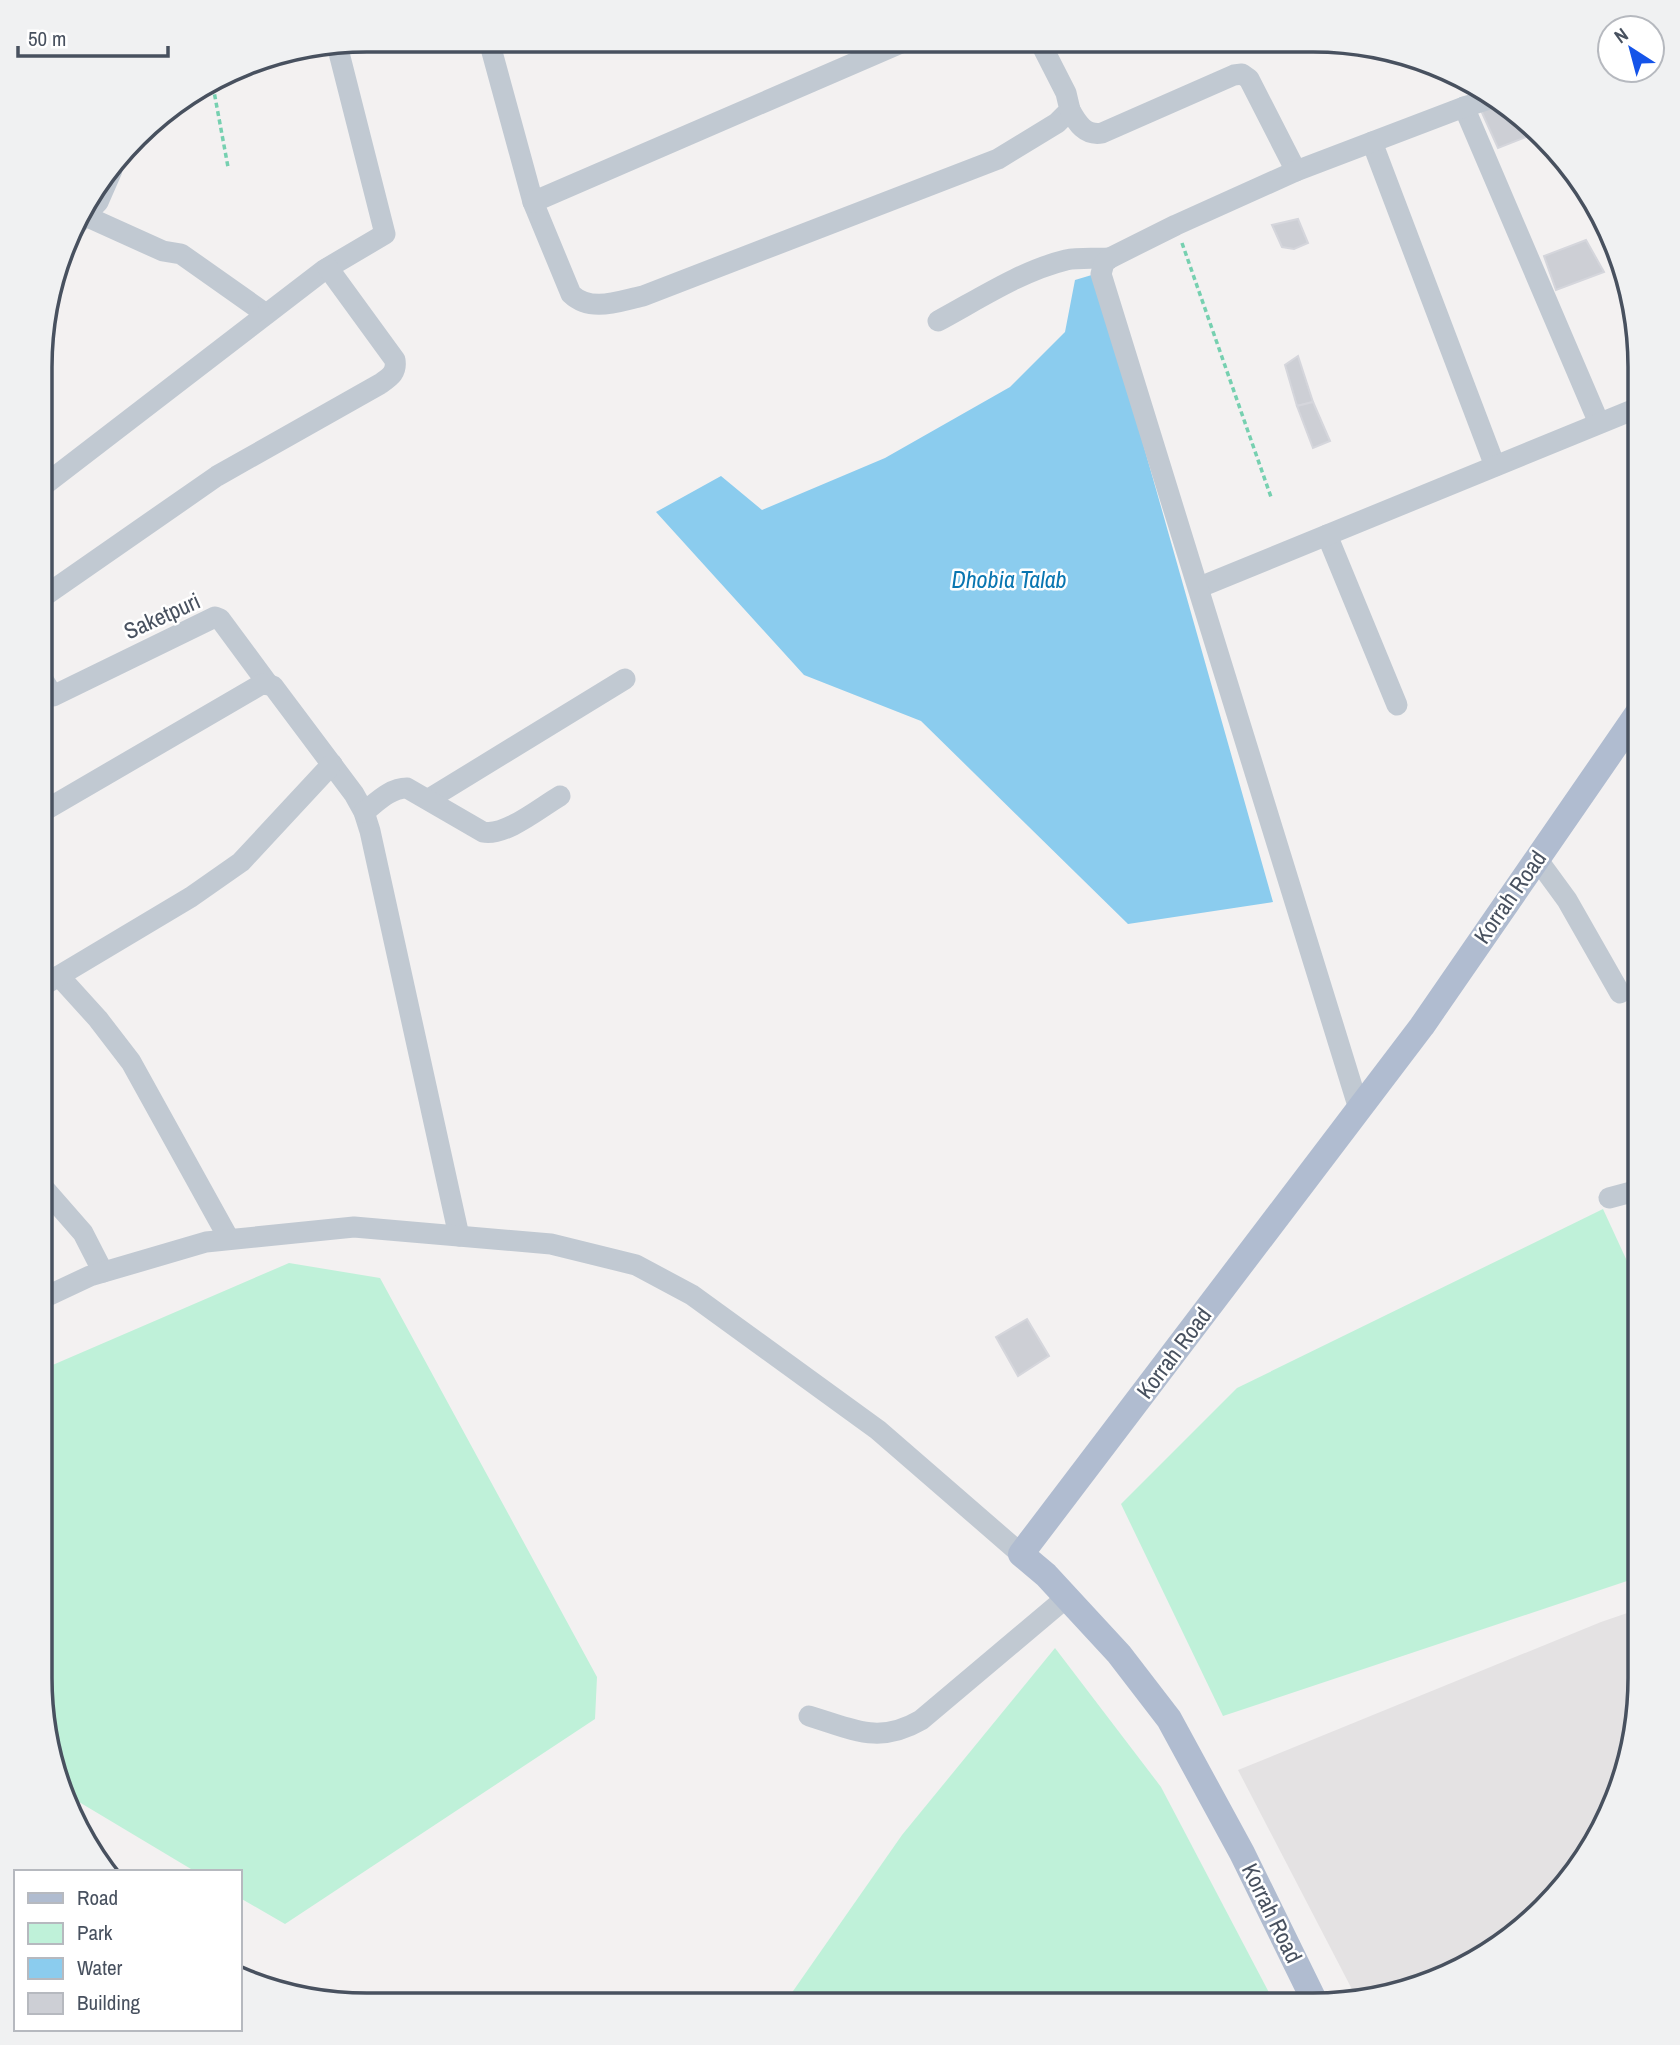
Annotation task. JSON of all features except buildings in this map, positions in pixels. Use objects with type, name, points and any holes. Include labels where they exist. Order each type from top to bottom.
[{"type":"main road","name":"Korrah Road","points":[[1311,1993],[1242,1853],[1169,1719],[1119,1654],[1067,1597],[1021,1554],[1422,1026],[1628,727]]},
{"type":"street","points":[[492,52],[533,202],[571,294],[579,302],[589,305],[643,296],[998,159],[1057,123],[1070,110]]},
{"type":"street","points":[[533,202],[880,52]]},
{"type":"street","points":[[1046,52],[1066,93],[1070,110],[1085,130],[1093,134],[1102,133],[1234,75],[1242,74],[1249,79],[1296,171]]},
{"type":"street","points":[[52,479],[328,268],[385,234],[339,54]]},
{"type":"street","points":[[938,321],[1011,282],[1053,265],[1068,260],[1110,258],[1296,171],[1481,102]]},
{"type":"street","points":[[1464,107],[1599,423]]},
{"type":"street","points":[[1372,142],[1495,466]]},
{"type":"street","points":[[89,221],[163,251],[181,254],[266,314]]},
{"type":"street","points":[[1110,258],[1102,269],[1102,280],[1200,587],[1359,1109]]},
{"type":"street","points":[[52,591],[217,476],[380,384],[393,374],[396,368],[395,360],[328,268]]},
{"type":"street","points":[[1200,587],[1628,412]]},
{"type":"street","points":[[1327,535],[1397,705]]},
{"type":"street","name":"Saketpuri","points":[[52,685],[215,617],[268,684]]},
{"type":"street","points":[[429,799],[625,679]]},
{"type":"street","points":[[52,806],[260,685],[268,684],[276,690],[332,764],[364,812],[459,1236]]},
{"type":"street","points":[[52,980],[191,897],[241,862],[332,764]]},
{"type":"street","points":[[364,812],[400,788],[415,791],[490,833],[504,830],[560,796]]},
{"type":"street","points":[[1536,859],[1567,900],[1620,993]]},
{"type":"street","points":[[52,983],[98,1019],[131,1062],[229,1239]]},
{"type":"street","points":[[1609,1198],[1628,1193]]},
{"type":"street","points":[[52,1198],[83,1233],[103,1272]]},
{"type":"street","points":[[52,1294],[103,1272],[206,1242],[354,1227],[551,1244],[636,1265],[692,1295],[877,1430],[1021,1554]]},
{"type":"street","points":[[809,1716],[878,1735],[905,1730],[921,1720],[1067,1597]]},
{"type":"path","points":[[214,93],[228,167]]},
{"type":"path","points":[[1176,225],[1271,497]]},
{"type":"shaded area","points":[[1628,1613],[1625,1719],[1617,1759],[1604,1798],[1574,1853],[1535,1900],[1488,1939],[1433,1969],[1394,1982],[1352,1990],[1238,1770]]},
{"type":"green space","points":[[1603,1209],[1628,1263],[1628,1581],[1223,1716],[1121,1504],[1237,1388]]},
{"type":"green space","points":[[289,1263],[380,1278],[597,1677],[595,1719],[285,1924],[242,1899],[242,1870],[193,1870],[77,1801],[63,1759],[53,1698],[52,1365]]},
{"type":"green space","points":[[1055,1648],[1161,1787],[1269,1993],[792,1993],[902,1835]]},
{"type":"water","name":"Dhobia Talab","points":[[1095,274],[1273,902],[1128,924],[921,721],[804,675],[656,512],[721,476],[762,510],[885,458],[1010,387],[1065,332],[1075,280]]}]
